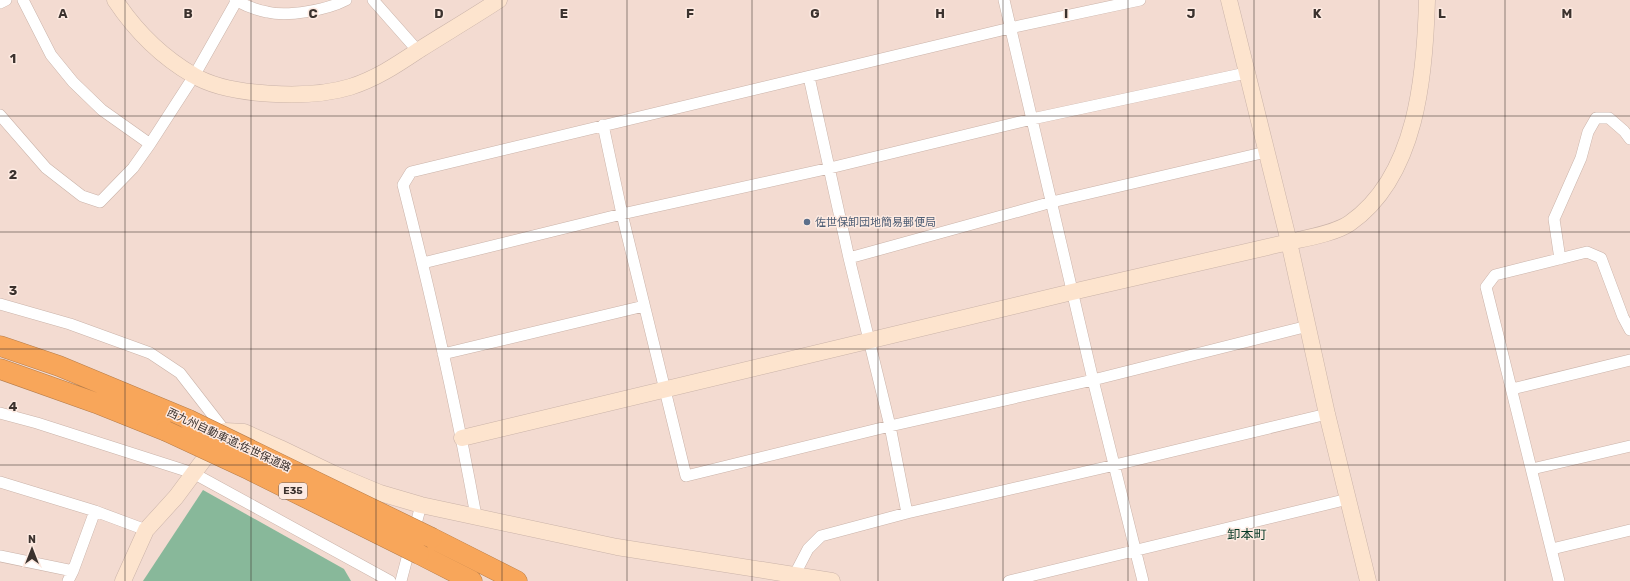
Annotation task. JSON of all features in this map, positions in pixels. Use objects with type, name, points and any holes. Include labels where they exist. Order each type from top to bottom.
[{"type":"highway","name":"西九州自動車道;佐世保道路","points":[[0,346],[59,366],[189,420],[517,581]]},
{"type":"highway","name":"西九州自動車道;佐世保道路","points":[[0,369],[96,402],[166,431],[250,470],[472,581]]},
{"type":"street","points":[[0,3],[6,0]]},
{"type":"street","points":[[23,0],[51,55],[73,82],[102,110],[150,144]]},
{"type":"street","points":[[115,0],[148,41],[194,76],[225,88],[248,92],[284,94],[326,92],[350,87],[366,81],[385,72],[499,0]]},
{"type":"street","points":[[0,115],[46,168],[82,196],[100,202],[133,168],[150,144],[194,76],[236,0],[267,12],[297,13],[336,5],[346,0]]},
{"type":"street","points":[[373,0],[418,50]]},
{"type":"street","points":[[1004,0],[1093,380],[1143,581]]},
{"type":"street","points":[[476,516],[462,438],[423,263],[403,185],[411,172],[1010,28],[1140,0]]},
{"type":"street","points":[[1229,0],[1289,242],[1327,414],[1368,581]]},
{"type":"street","points":[[462,438],[869,342],[1072,292],[1324,234],[1349,224],[1371,205],[1390,179],[1406,146],[1416,111],[1421,75],[1427,0]]},
{"type":"street","points":[[423,263],[622,214],[830,168],[1032,119],[1246,73]]},
{"type":"street","points":[[809,77],[849,258],[890,426],[907,512]]},
{"type":"street","points":[[1560,259],[1554,219],[1581,158],[1588,132],[1596,118],[1609,118],[1624,131],[1630,139]]},
{"type":"street","points":[[603,125],[622,214],[686,476],[890,426],[1093,380],[1308,326]]},
{"type":"street","points":[[849,258],[1052,202],[1266,152]]},
{"type":"street","points":[[1559,581],[1486,287],[1495,274],[1587,252],[1601,258],[1623,317],[1630,330]]},
{"type":"street","points":[[0,304],[70,324],[150,353],[180,373],[225,431],[244,432],[332,473],[380,493],[421,505],[617,547],[832,581]]},
{"type":"street","points":[[443,354],[644,306]]},
{"type":"street","points":[[1512,389],[1630,360]]},
{"type":"street","points":[[0,413],[37,423],[193,473],[390,581]]},
{"type":"street","points":[[795,574],[808,549],[821,536],[907,512],[1115,465],[1327,414]]},
{"type":"street","points":[[122,581],[146,530],[176,497],[225,431]]},
{"type":"street","points":[[1532,469],[1630,446]]},
{"type":"street","points":[[0,482],[95,511],[146,530]]},
{"type":"street","points":[[1009,581],[1348,499]]},
{"type":"street","points":[[401,581],[421,505]]},
{"type":"street","points":[[0,556],[70,576],[95,511]]},
{"type":"street","points":[[1552,549],[1630,530]]},
{"type":"green space","points":[[203,490],[344,569],[351,581],[143,581]]},
{"type":"place","name":"佐世保卸団地簡易郵便局","points":[[807,222]]},
{"type":"district","name":"卸本町","points":[[1247,534]]}]
